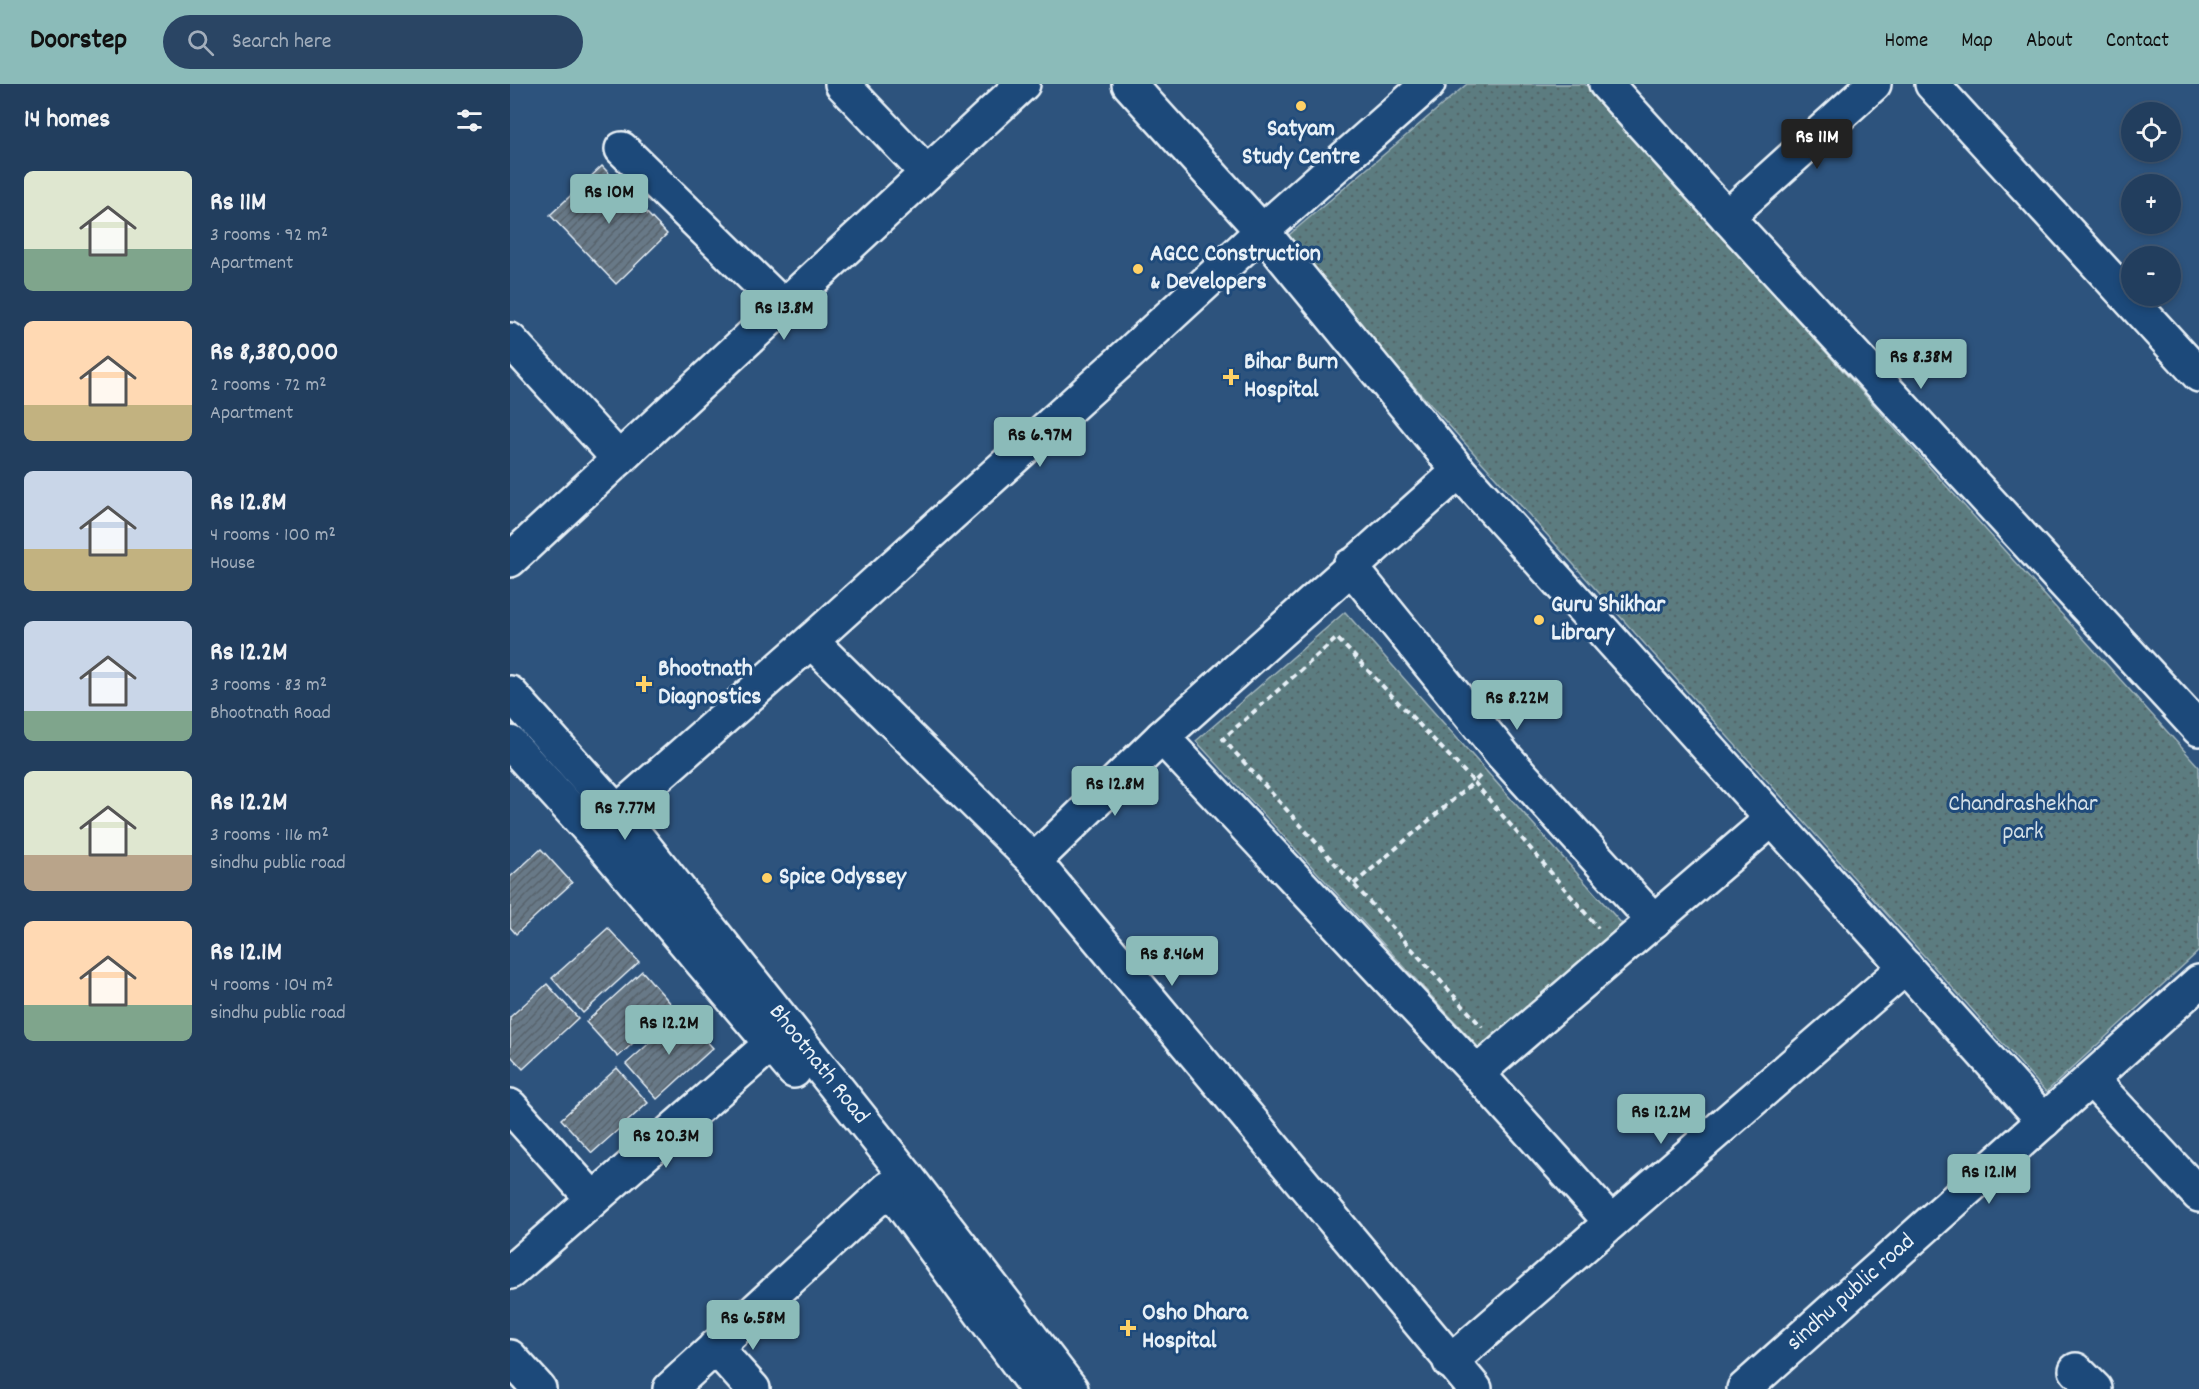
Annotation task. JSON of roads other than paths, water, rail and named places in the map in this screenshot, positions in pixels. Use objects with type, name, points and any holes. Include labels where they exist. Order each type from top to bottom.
[{"type":"street","points":[[842,84],[927,173]]},
{"type":"street","points":[[510,560],[1023,84]]},
{"type":"street","points":[[1129,84],[1262,231],[1459,471],[2044,1120]]},
{"type":"street","points":[[606,824],[1125,358],[1262,231],[1428,84]]},
{"type":"street","points":[[1606,84],[2199,729]]},
{"type":"street","points":[[1726,217],[1874,84]]},
{"type":"street","points":[[1932,84],[2199,375]]},
{"type":"street","points":[[622,149],[783,306]]},
{"type":"street","points":[[510,340],[619,459]]},
{"type":"street","points":[[1034,861],[1162,737],[1350,566],[1459,471]]},
{"type":"street","points":[[1350,566],[1503,755],[1654,921]]},
{"type":"street","points":[[811,640],[1034,861],[1450,1362],[1475,1389]]},
{"type":"street","name":"Bhootnath Road","points":[[510,693],[606,824],[780,1036],[914,1184],[1071,1389]]},
{"type":"street","points":[[1162,737],[1477,1072],[1611,1222]]},
{"type":"street","name":"Bhootnath Road","points":[[510,743],[606,824]]},
{"type":"street","points":[[1477,1072],[1772,819]]},
{"type":"street","points":[[1450,1362],[1906,967]]},
{"type":"street","name":"sindhu public road","points":[[1759,1384],[2044,1120],[2199,982]]},
{"type":"street","points":[[510,1272],[780,1036]]},
{"type":"street","name":"Bhootnath Road","points":[[780,1036],[1037,1389]]},
{"type":"street","points":[[2091,1078],[2199,1195]]},
{"type":"street","points":[[510,1106],[594,1199]]},
{"type":"street","points":[[670,1389],[889,1188]]},
{"type":"street","points":[[715,1347],[753,1389]]},
{"type":"street","points":[[510,1358],[539,1389]]},
{"type":"place","name":"Satyam Study Centre","points":[[1301,106]]},
{"type":"place","name":"AGCC Construction & Developers","points":[[1138,269]]},
{"type":"place","name":"Bihar Burn Hospital","points":[[1231,377]]},
{"type":"place","name":"Guru Shikhar Library","points":[[1539,620]]},
{"type":"place","name":"Bhootnath Diagnostics","points":[[644,684]]},
{"type":"place","name":"Spice Odyssey","points":[[767,878]]},
{"type":"place","name":"Osho Dhara Hospital","points":[[1128,1328]]},
{"type":"park label","name":"Chandrashekhar park","points":[[2023,819]]}]
